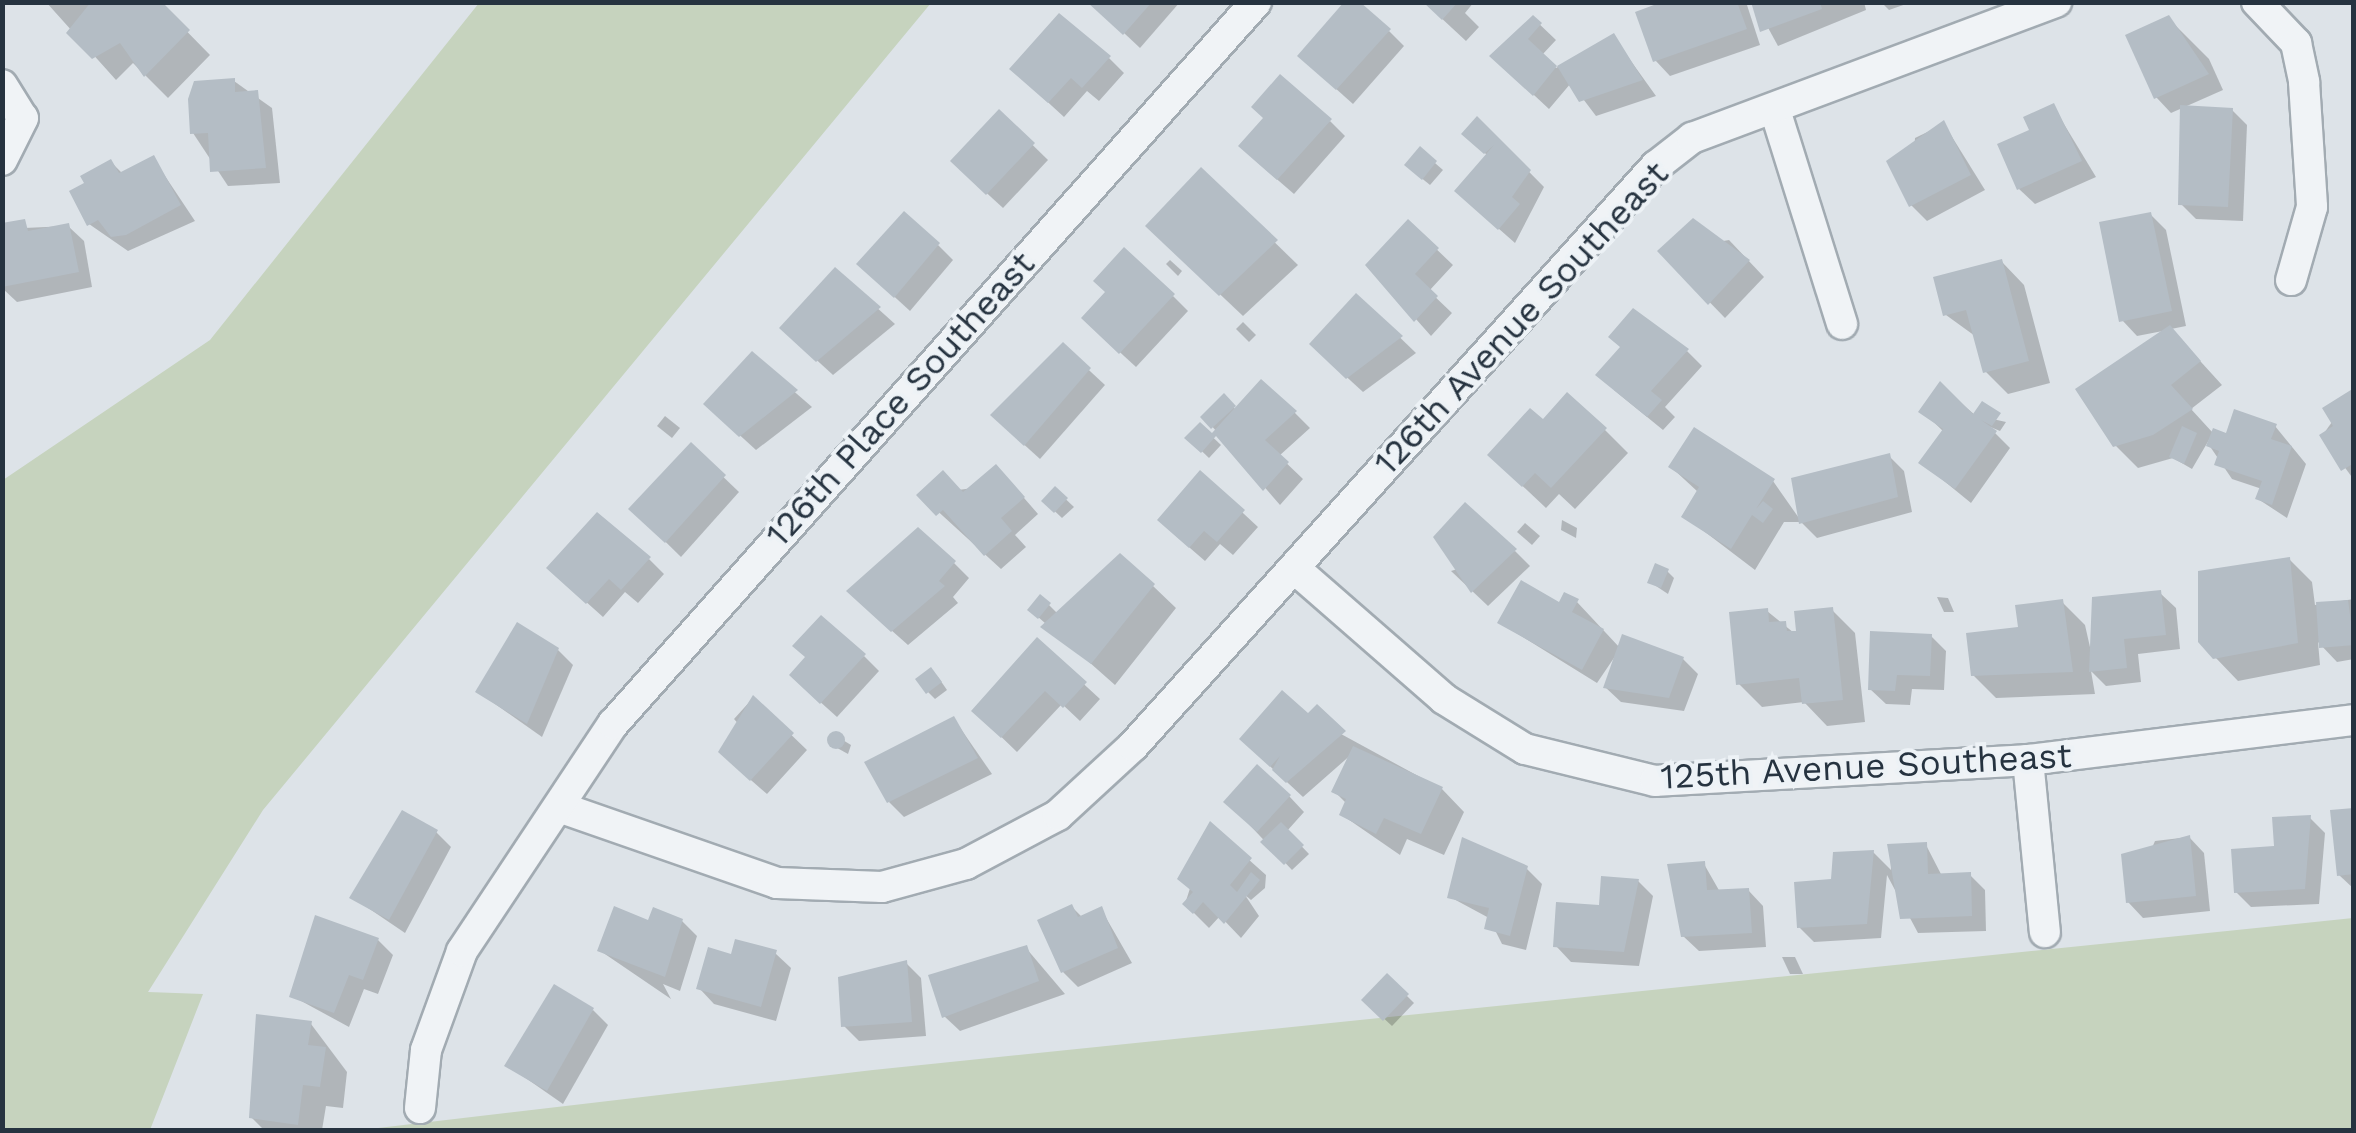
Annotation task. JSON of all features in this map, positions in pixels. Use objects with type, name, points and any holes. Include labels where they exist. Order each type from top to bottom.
[{"type":"street","name":"126th Place Southeast","points":[[420,1108],[426,1050],[462,951],[613,724],[1256,2]]},
{"type":"street","name":"126th Avenue Southeast","points":[[1294,568],[1656,166],[1692,138],[1776,113],[2056,2]]},
{"type":"street","points":[[2257,2],[2296,43],[2304,82],[2312,206],[2291,280]]},
{"type":"street","points":[[2,85],[23,118],[2,160]]},
{"type":"street","points":[[1776,113],[1842,324]]},
{"type":"street","points":[[559,807],[777,884],[882,887],[966,864],[1058,814],[1294,568]]},
{"type":"street","name":"125th Avenue Southeast","points":[[1294,568],[1444,699],[1526,749],[1582,768],[1654,781],[2028,760],[2354,720]]},
{"type":"street","points":[[2028,760],[2045,932]]},
{"type":"green space","points":[[479,3],[931,3],[263,810],[148,992],[203,994],[150,1130],[3,1130],[3,480],[210,340]]},
{"type":"green space","points":[[2353,918],[2353,1130],[361,1130],[873,1070]]},
{"type":"building","points":[[91,2],[162,2],[190,30],[144,77],[120,43],[92,59],[66,33]]},
{"type":"building","points":[[1087,2],[1152,2],[1123,35]]},
{"type":"building","points":[[1344,2],[1360,2],[1391,29],[1336,90],[1297,56]]},
{"type":"building","points":[[1423,2],[1458,2],[1442,20]]},
{"type":"building","points":[[1662,2],[1737,2],[1747,29],[1653,62],[1635,12]]},
{"type":"building","points":[[1751,2],[1820,2],[1822,9],[1760,32]]},
{"type":"building","points":[[1059,13],[1111,56],[1082,88],[1071,78],[1048,103],[1009,69]]},
{"type":"building","points":[[1533,15],[1542,23],[1528,39],[1557,66],[1533,96],[1489,56]]},
{"type":"building","points":[[2169,15],[2209,74],[2154,99],[2125,35]]},
{"type":"building","points":[[1614,33],[1643,80],[1579,102],[1557,66]]},
{"type":"building","points":[[1280,74],[1332,119],[1277,180],[1238,146],[1263,118],[1251,107]]},
{"type":"building","points":[[235,78],[235,92],[258,90],[266,168],[210,172],[208,133],[190,134],[188,99],[194,81]]},
{"type":"building","points":[[2054,103],[2082,161],[2017,190],[1997,144],[2029,130],[2023,117]]},
{"type":"building","points":[[2180,105],[2233,108],[2228,207],[2178,205]]},
{"type":"building","points":[[999,109],[1035,143],[986,195],[950,161]]},
{"type":"building","points":[[1477,116],[1531,170],[1512,197],[1520,204],[1498,230],[1454,191],[1494,145],[1484,154],[1461,134]]},
{"type":"building","points":[[1944,120],[1971,175],[1909,207],[1886,161]]},
{"type":"building","points":[[1420,146],[1437,161],[1422,180],[1404,165]]},
{"type":"building","points":[[154,155],[181,205],[126,235],[111,237],[98,220],[87,226],[69,191],[84,183],[80,176],[111,159],[119,173]]},
{"type":"building","points":[[1201,167],[1278,240],[1219,296],[1145,226]]},
{"type":"building","points":[[904,211],[940,243],[894,298],[856,264]]},
{"type":"building","points":[[2151,212],[2172,311],[2119,322],[2099,222]]},
{"type":"building","points":[[1693,218],[1750,260],[1708,305],[1657,251]]},
{"type":"building","points":[[25,219],[28,231],[69,223],[79,272],[2,287],[2,223]]},
{"type":"building","points":[[1408,219],[1439,248],[1415,274],[1438,296],[1414,322],[1365,265]]},
{"type":"building","points":[[1124,247],[1175,294],[1119,354],[1081,318],[1105,292],[1093,281]]},
{"type":"building","points":[[2002,259],[2029,361],[1983,373],[1966,310],[1943,316],[1933,277]]},
{"type":"building","points":[[835,267],[881,307],[816,362],[779,328]]},
{"type":"building","points":[[1356,293],[1403,336],[1346,379],[1309,344]]},
{"type":"building","points":[[1633,308],[1689,349],[1651,391],[1662,400],[1647,417],[1595,375],[1620,347],[1608,337]]},
{"type":"building","points":[[2170,325],[2201,361],[2171,385],[2193,409],[2153,435],[2113,447],[2075,389]]},
{"type":"building","points":[[1063,342],[1091,368],[1024,446],[990,415]]},
{"type":"building","points":[[752,351],[798,390],[739,437],[703,404]]},
{"type":"building","points":[[1261,379],[1297,411],[1265,440],[1289,462],[1263,491],[1216,436],[1201,453],[1184,438],[1200,422],[1212,433]]},
{"type":"building","points":[[1940,381],[1973,414],[1982,401],[2001,413],[1992,426],[1981,420],[1997,431],[1955,489],[1918,463],[1943,429],[1918,412]]},
{"type":"building","points":[[2354,388],[2354,463],[2341,471],[2319,435],[2333,426],[2322,408]]},
{"type":"building","points":[[1567,392],[1607,428],[1551,488],[1535,473],[1522,487],[1487,455],[1530,408],[1543,419]]},
{"type":"building","points":[[1224,393],[1236,406],[1211,429],[1200,417]]},
{"type":"building","points":[[2234,409],[2277,424],[2271,439],[2292,446],[2272,505],[2255,499],[2262,481],[2214,465],[2219,451],[2206,446],[2213,428],[2226,433]]},
{"type":"building","points":[[2182,426],[2197,433],[2184,464],[2169,457]]},
{"type":"building","points":[[1694,427],[1775,479],[1756,509],[1763,501],[1773,509],[1763,523],[1752,515],[1731,549],[1681,517],[1699,487],[1668,467]]},
{"type":"building","points":[[691,442],[726,475],[665,543],[628,509]]},
{"type":"building","points":[[1890,453],[1898,497],[1799,524],[1791,478]]},
{"type":"building","points":[[996,464],[1025,497],[1001,518],[1012,531],[984,556],[943,510],[936,516],[916,495],[943,470],[963,492]]},
{"type":"building","points":[[1200,470],[1245,510],[1217,542],[1204,531],[1189,548],[1157,520]]},
{"type":"building","points":[[1055,486],[1068,498],[1054,513],[1041,501]]},
{"type":"building","points":[[1465,502],[1517,549],[1471,593],[1433,537]]},
{"type":"building","points":[[597,512],[651,557],[621,590],[609,579],[586,604],[546,568]]},
{"type":"building","points":[[918,527],[956,561],[939,581],[945,586],[891,632],[846,591]]},
{"type":"building","points":[[1120,553],[1155,584],[1091,664],[1040,627]]},
{"type":"building","points":[[2290,557],[2298,643],[2213,659],[2198,642],[2198,571]]},
{"type":"building","points":[[1655,563],[1669,569],[1661,588],[1647,583]]},
{"type":"building","points":[[1521,580],[1559,602],[1564,592],[1579,599],[1572,612],[1604,629],[1582,670],[1497,623]]},
{"type":"building","points":[[2161,590],[2166,635],[2124,639],[2127,668],[2089,672],[2092,597]]},
{"type":"building","points":[[2347,592],[2354,645],[2319,648],[2316,602],[2348,600]]},
{"type":"building","points":[[1040,594],[1051,603],[1038,619],[1027,610]]},
{"type":"building","points":[[2063,599],[2073,672],[1971,676],[1966,633],[2018,627],[2015,605]]},
{"type":"building","points":[[1833,607],[1843,700],[1802,704],[1799,678],[1736,685],[1729,612],[1768,608],[1769,622],[1786,621],[1787,631],[1796,631],[1794,611]]},
{"type":"building","points":[[821,615],[866,654],[820,704],[789,675],[805,657],[792,646]]},
{"type":"building","points":[[517,622],[559,648],[527,724],[475,692]]},
{"type":"building","points":[[1870,631],[1932,634],[1930,676],[1897,675],[1895,691],[1868,690]]},
{"type":"building","points":[[1622,634],[1684,657],[1669,698],[1603,688]]},
{"type":"building","points":[[1037,637],[1087,682],[1063,708],[1045,691],[1001,738],[971,711]]},
{"type":"building","points":[[931,667],[942,682],[926,694],[915,679]]},
{"type":"building","points":[[1282,690],[1308,713],[1317,704],[1346,731],[1286,783],[1272,770],[1280,756],[1270,767],[1239,739]]},
{"type":"building","points":[[753,695],[794,733],[750,781],[718,752]]},
{"type":"building","points":[[954,716],[978,758],[887,803],[864,762]]},
{"type":"building","points":[[836,731],[843,733],[843,747],[836,749],[829,747],[827,740],[829,733]]},
{"type":"building","points":[[1353,746],[1443,787],[1421,834],[1384,818],[1376,834],[1339,815],[1346,799],[1331,792]]},
{"type":"building","points":[[1257,764],[1291,795],[1257,832],[1223,802]]},
{"type":"building","points":[[2354,808],[2354,874],[2337,876],[2330,810]]},
{"type":"building","points":[[402,810],[438,830],[389,920],[349,898]]},
{"type":"building","points":[[2311,815],[2305,889],[2234,893],[2231,849],[2274,846],[2272,817]]},
{"type":"building","points":[[1210,821],[1252,858],[1230,885],[1237,892],[1251,872],[1260,880],[1224,924],[1203,902],[1193,914],[1182,904],[1193,892],[1177,879]]},
{"type":"building","points":[[1281,822],[1304,845],[1284,865],[1260,842]]},
{"type":"building","points":[[2190,835],[2196,896],[2126,903],[2121,854]]},
{"type":"building","points":[[1462,837],[1528,866],[1510,936],[1484,929],[1489,908],[1447,898]]},
{"type":"building","points":[[1927,842],[1928,874],[1971,872],[1972,916],[1900,919],[1887,844]]},
{"type":"building","points":[[1874,850],[1867,924],[1797,928],[1794,882],[1831,879],[1833,852]]},
{"type":"building","points":[[1705,861],[1707,890],[1749,888],[1752,933],[1681,937],[1667,864]]},
{"type":"building","points":[[1601,876],[1639,879],[1624,952],[1553,947],[1556,902],[1599,905]]},
{"type":"building","points":[[1072,904],[1078,917],[1102,906],[1118,948],[1061,973],[1037,920]]},
{"type":"building","points":[[614,906],[648,920],[653,907],[683,919],[665,977],[597,951]]},
{"type":"building","points":[[315,915],[379,938],[363,980],[349,975],[334,1013],[289,997]]},
{"type":"building","points":[[735,939],[777,950],[761,1007],[696,989],[708,947],[731,954]]},
{"type":"building","points":[[1027,945],[1039,981],[942,1018],[928,975]]},
{"type":"building","points":[[907,960],[912,1022],[841,1027],[838,977]]},
{"type":"building","points":[[1387,973],[1409,994],[1383,1021],[1361,1000]]},
{"type":"building","points":[[554,984],[594,1008],[547,1091],[504,1066]]},
{"type":"building","points":[[256,1014],[312,1021],[308,1045],[326,1047],[320,1087],[303,1085],[298,1125],[249,1118]]}]
